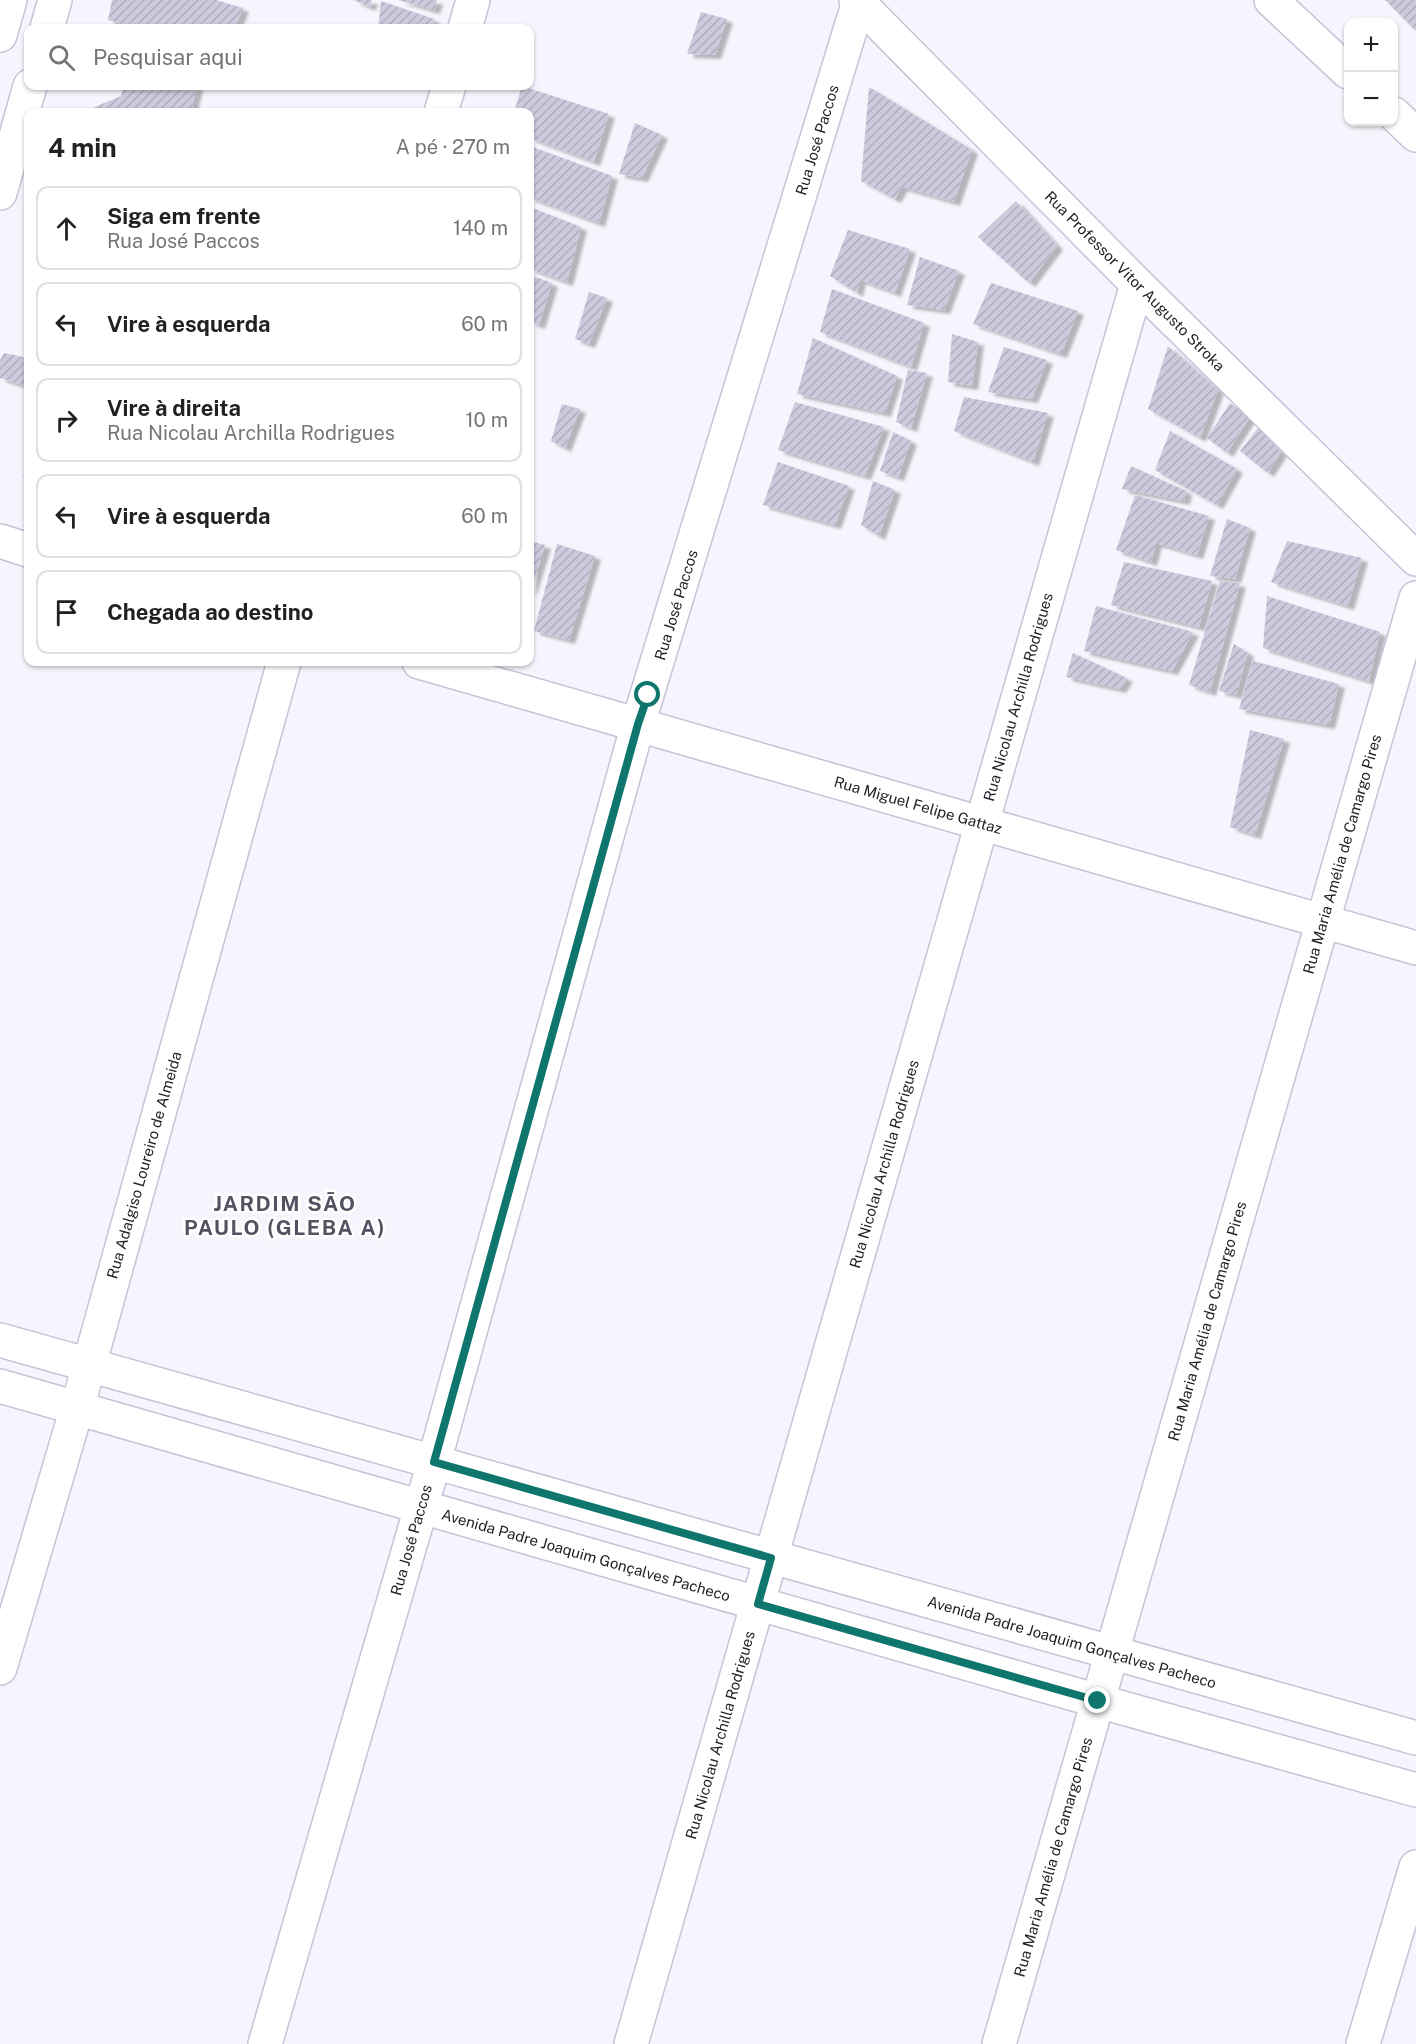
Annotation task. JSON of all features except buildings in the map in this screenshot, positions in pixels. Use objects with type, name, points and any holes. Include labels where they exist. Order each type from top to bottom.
[{"type":"street","points":[[0,34],[10,0]]},
{"type":"street","points":[[47,24],[55,0]]},
{"type":"street","points":[[466,24],[473,0]]},
{"type":"street","points":[[1271,0],[1344,68]]},
{"type":"street","name":"Rua Professor Vitor Augusto Stroka","points":[[859,1],[1137,284],[1416,559]]},
{"type":"street","name":"Rua José Paccos","points":[[265,2044],[434,1462],[638,724],[859,1]]},
{"type":"street","points":[[0,193],[29,90]]},
{"type":"street","points":[[442,108],[448,90]]},
{"type":"street","points":[[1398,118],[1416,135]]},
{"type":"street","name":"Rua Nicolau Archilla Rodrigues","points":[[631,2044],[1137,284]]},
{"type":"street","points":[[0,541],[24,549]]},
{"type":"street","name":"Rua Maria Amélia de Camargo Pires","points":[[999,2044],[1416,598]]},
{"type":"street","name":"Rua Adalgiso Loureiro de Almeida","points":[[0,1668],[89,1365],[283,666]]},
{"type":"street","name":"Rua Miguel Felipe Gattaz","points":[[433,666],[1416,948]]},
{"type":"street","name":"Avenida Padre Joaquim Gonçalves Pacheco","points":[[0,1340],[1416,1738]]},
{"type":"street","name":"Avenida Padre Joaquim Gonçalves Pacheco","points":[[0,1386],[420,1508],[1416,1790]]},
{"type":"street","points":[[1363,2044],[1416,1868]]},
{"type":"district","name":"JARDIM SÃO PAULO (GLEBA A)","points":[[285,1215]]},
{"type":"route","points":[[648,695],[638,724],[434,1462],[771,1558],[758,1604],[1098,1701]]}]
